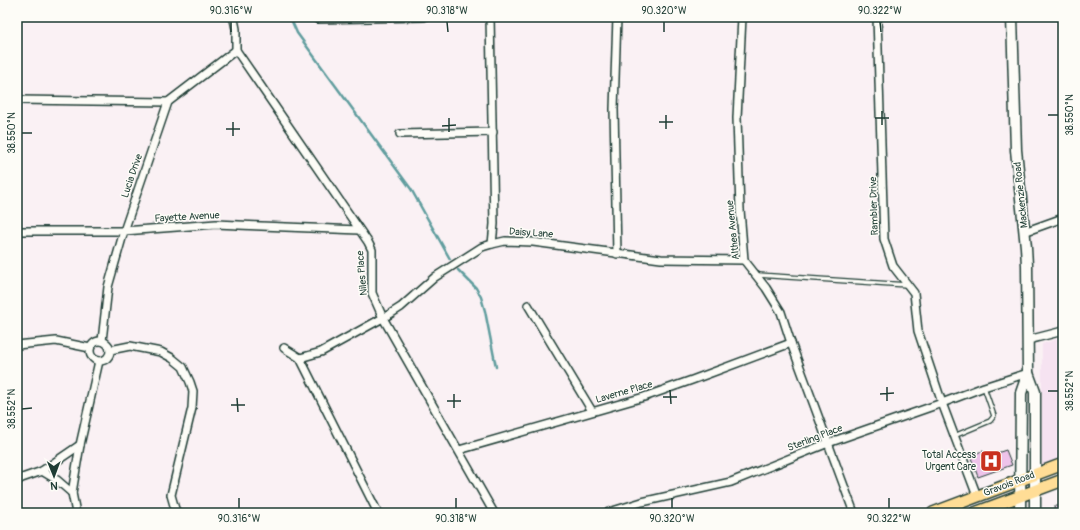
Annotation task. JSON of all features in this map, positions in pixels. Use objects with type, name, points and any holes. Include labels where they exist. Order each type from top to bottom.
[{"type":"main road","name":"Mackenzie Road","points":[[1012,17],[1016,150],[1027,273],[1028,374],[1021,393],[1020,513]]},
{"type":"main road","name":"Mackenzie Road","points":[[1028,374],[1035,392],[1034,513]]},
{"type":"main road","name":"Gravois Road","points":[[933,513],[1063,464]]},
{"type":"main road","name":"Gravois Road","points":[[975,513],[1063,480]]},
{"type":"street","points":[[317,19],[424,17]]},
{"type":"street","points":[[490,17],[494,224],[492,244]]},
{"type":"street","points":[[617,17],[614,110],[617,254]]},
{"type":"street","name":"Althea Avenue","points":[[742,17],[737,118],[740,210],[744,260],[766,288],[781,312],[854,513]]},
{"type":"street","name":"Rambler Drive","points":[[877,17],[884,239],[893,266],[914,293],[918,331],[942,403],[977,496]]},
{"type":"street","points":[[17,100],[168,102],[236,50],[236,29],[233,18]]},
{"type":"street","name":"Niles Place","points":[[236,50],[368,242],[372,250],[372,293],[383,318],[494,513]]},
{"type":"street","name":"Lucia Drive","points":[[102,341],[108,288],[124,231],[168,102]]},
{"type":"street","points":[[400,134],[493,132]]},
{"type":"street","points":[[1024,232],[1063,218]]},
{"type":"street","name":"Fayette Avenue","points":[[17,231],[124,231],[216,224],[359,230]]},
{"type":"street","name":"Daisy Lane","points":[[300,358],[321,352],[383,318],[401,306],[435,277],[482,247],[505,241],[533,242],[661,259],[744,260]]},
{"type":"street","points":[[528,305],[592,411]]},
{"type":"street","points":[[1028,340],[1063,331]]},
{"type":"street","points":[[18,346],[56,340],[90,348]]},
{"type":"street","points":[[97,341],[102,341],[108,345],[110,350],[108,357],[102,361],[99,361],[93,358],[90,348],[97,341]]},
{"type":"street","name":"Laverne Place","points":[[459,450],[644,397],[791,343]]},
{"type":"street","points":[[110,350],[130,346],[161,352],[172,358],[183,367],[190,382],[193,391],[192,408],[171,495],[175,509],[178,513]]},
{"type":"street","points":[[284,348],[300,358],[378,513]]},
{"type":"street","points":[[76,513],[72,493],[80,445],[99,361]]},
{"type":"street","name":"Sterling Place","points":[[606,513],[642,502],[732,482],[828,443],[984,387],[1028,374]]},
{"type":"street","points":[[17,481],[42,472],[80,445]]},
{"type":"street","points":[[42,472],[57,480],[72,493]]},
{"type":"lane","points":[[756,275],[908,285]]},
{"type":"lane","points":[[954,436],[990,421],[994,416],[984,387]]},
{"type":"shaded area","points":[[1063,337],[1063,393],[1059,396],[1063,406],[1063,459],[1042,466],[1042,344]]},
{"type":"building","name":"Total Access Urgent Care","points":[[1006,450],[1012,465],[978,477],[970,455],[983,451],[985,457]]},
{"type":"building","points":[[1054,506],[1063,506],[1063,513],[1055,513]]},
{"type":"waterway","points":[[290,17],[297,33],[411,189],[450,259]]},
{"type":"waterway","points":[[458,270],[476,288],[481,297],[496,367]]},
{"type":"place","name":"Total Access Urgent Care","points":[[991,461]]}]
